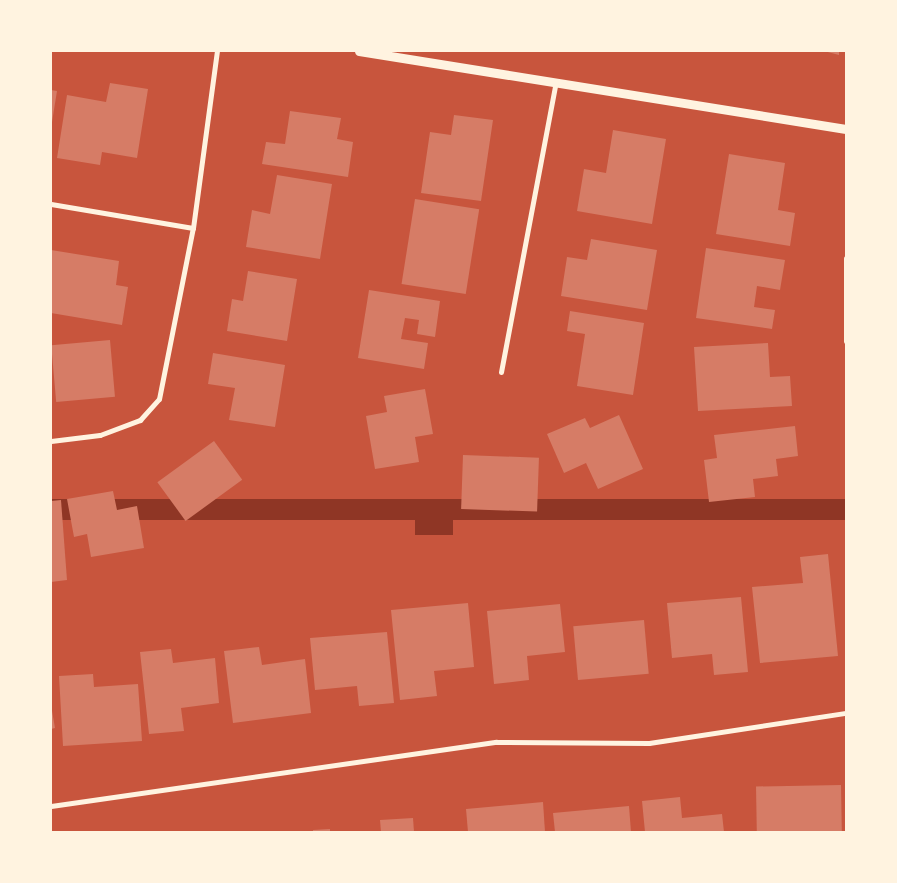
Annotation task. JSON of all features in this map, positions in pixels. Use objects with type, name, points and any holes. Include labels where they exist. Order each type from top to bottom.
[{"type":"street","points":[[51,441],[100,435],[140,420],[159,399],[193,228],[217,51]]},
{"type":"street","points":[[359,51],[556,81],[846,129]]},
{"type":"street","points":[[502,372],[556,81]]},
{"type":"street","points":[[51,204],[193,228]]},
{"type":"street","points":[[846,258],[846,341]]},
{"type":"street","points":[[51,806],[496,742],[649,743],[846,713]]},
{"type":"shaded area","points":[[51,499],[846,499],[846,520],[51,520]]},
{"type":"shaded area","points":[[415,516],[453,516],[453,535],[415,535]]},
{"type":"building","points":[[824,51],[839,51],[839,55]]},
{"type":"building","points":[[110,83],[148,89],[137,158],[102,152],[100,165],[57,158],[67,95],[106,102]]},
{"type":"building","points":[[51,90],[57,91],[52,122],[51,122]]},
{"type":"building","points":[[290,111],[341,118],[337,139],[353,142],[348,177],[262,164],[266,142],[285,144]]},
{"type":"building","points":[[454,115],[493,120],[481,201],[421,193],[430,132],[451,135]]},
{"type":"building","points":[[613,130],[666,139],[652,224],[577,211],[584,169],[606,173]]},
{"type":"building","points":[[729,154],[785,163],[778,210],[795,213],[790,246],[716,234]]},
{"type":"building","points":[[277,175],[332,184],[320,259],[246,247],[252,210],[270,214]]},
{"type":"building","points":[[415,199],[479,209],[466,294],[402,284]]},
{"type":"building","points":[[591,239],[657,250],[647,310],[561,296],[567,257],[587,260]]},
{"type":"building","points":[[706,248],[785,260],[780,290],[757,286],[754,307],[775,310],[772,329],[696,318]]},
{"type":"building","points":[[51,250],[119,261],[116,285],[128,287],[122,325],[51,313]]},
{"type":"building","points":[[248,271],[297,279],[287,341],[227,331],[232,299],[243,301]]},
{"type":"building","points":[[369,290],[440,301],[435,337],[417,334],[419,320],[405,318],[401,339],[428,343],[424,369],[358,358]]},
{"type":"building","points":[[570,311],[644,323],[633,395],[577,386],[585,334],[567,331]]},
{"type":"building","points":[[110,340],[115,397],[56,402],[51,345]]},
{"type":"building","points":[[768,343],[770,377],[790,376],[792,406],[698,411],[694,347]]},
{"type":"building","points":[[213,353],[285,365],[275,427],[229,420],[235,388],[208,384]]},
{"type":"building","points":[[425,389],[433,434],[415,437],[419,462],[375,469],[366,416],[387,412],[384,396]]},
{"type":"building","points":[[619,415],[643,469],[598,489],[586,463],[564,473],[547,434],[585,418],[590,428]]},
{"type":"building","points":[[795,426],[798,456],[776,459],[778,476],[753,479],[755,497],[709,502],[704,460],[717,458],[714,435]]},
{"type":"building","points":[[214,441],[242,480],[186,521],[157,482]]},
{"type":"building","points":[[463,455],[539,458],[537,512],[461,509]]},
{"type":"building","points":[[113,491],[117,510],[137,506],[144,548],[91,557],[87,534],[74,537],[67,499]]},
{"type":"building","points":[[61,500],[67,580],[51,582],[51,501]]},
{"type":"building","points":[[828,554],[838,656],[760,663],[752,587],[803,583],[800,557]]},
{"type":"building","points":[[741,597],[748,672],[714,675],[712,654],[672,658],[667,603]]},
{"type":"building","points":[[468,603],[474,667],[434,671],[437,696],[400,700],[391,610]]},
{"type":"building","points":[[560,604],[565,652],[527,656],[529,680],[494,684],[487,611]]},
{"type":"building","points":[[644,620],[649,674],[578,680],[573,626]]},
{"type":"building","points":[[387,632],[394,703],[359,706],[357,686],[315,690],[310,638]]},
{"type":"building","points":[[259,647],[262,665],[305,659],[311,713],[233,723],[224,651]]},
{"type":"building","points":[[171,649],[173,663],[215,658],[219,703],[181,708],[184,731],[149,734],[140,652]]},
{"type":"building","points":[[93,674],[94,687],[138,684],[142,741],[63,746],[59,676]]},
{"type":"building","points":[[51,705],[55,728],[51,729]]},
{"type":"building","points":[[841,785],[842,832],[757,832],[756,786]]},
{"type":"building","points":[[680,797],[682,818],[722,814],[724,832],[645,832],[642,801]]},
{"type":"building","points":[[543,802],[545,832],[468,832],[466,809]]},
{"type":"building","points":[[629,806],[631,832],[555,832],[553,813]]},
{"type":"building","points":[[413,818],[414,832],[381,832],[380,820]]},
{"type":"building","points":[[330,829],[330,832],[313,832],[313,830]]}]
